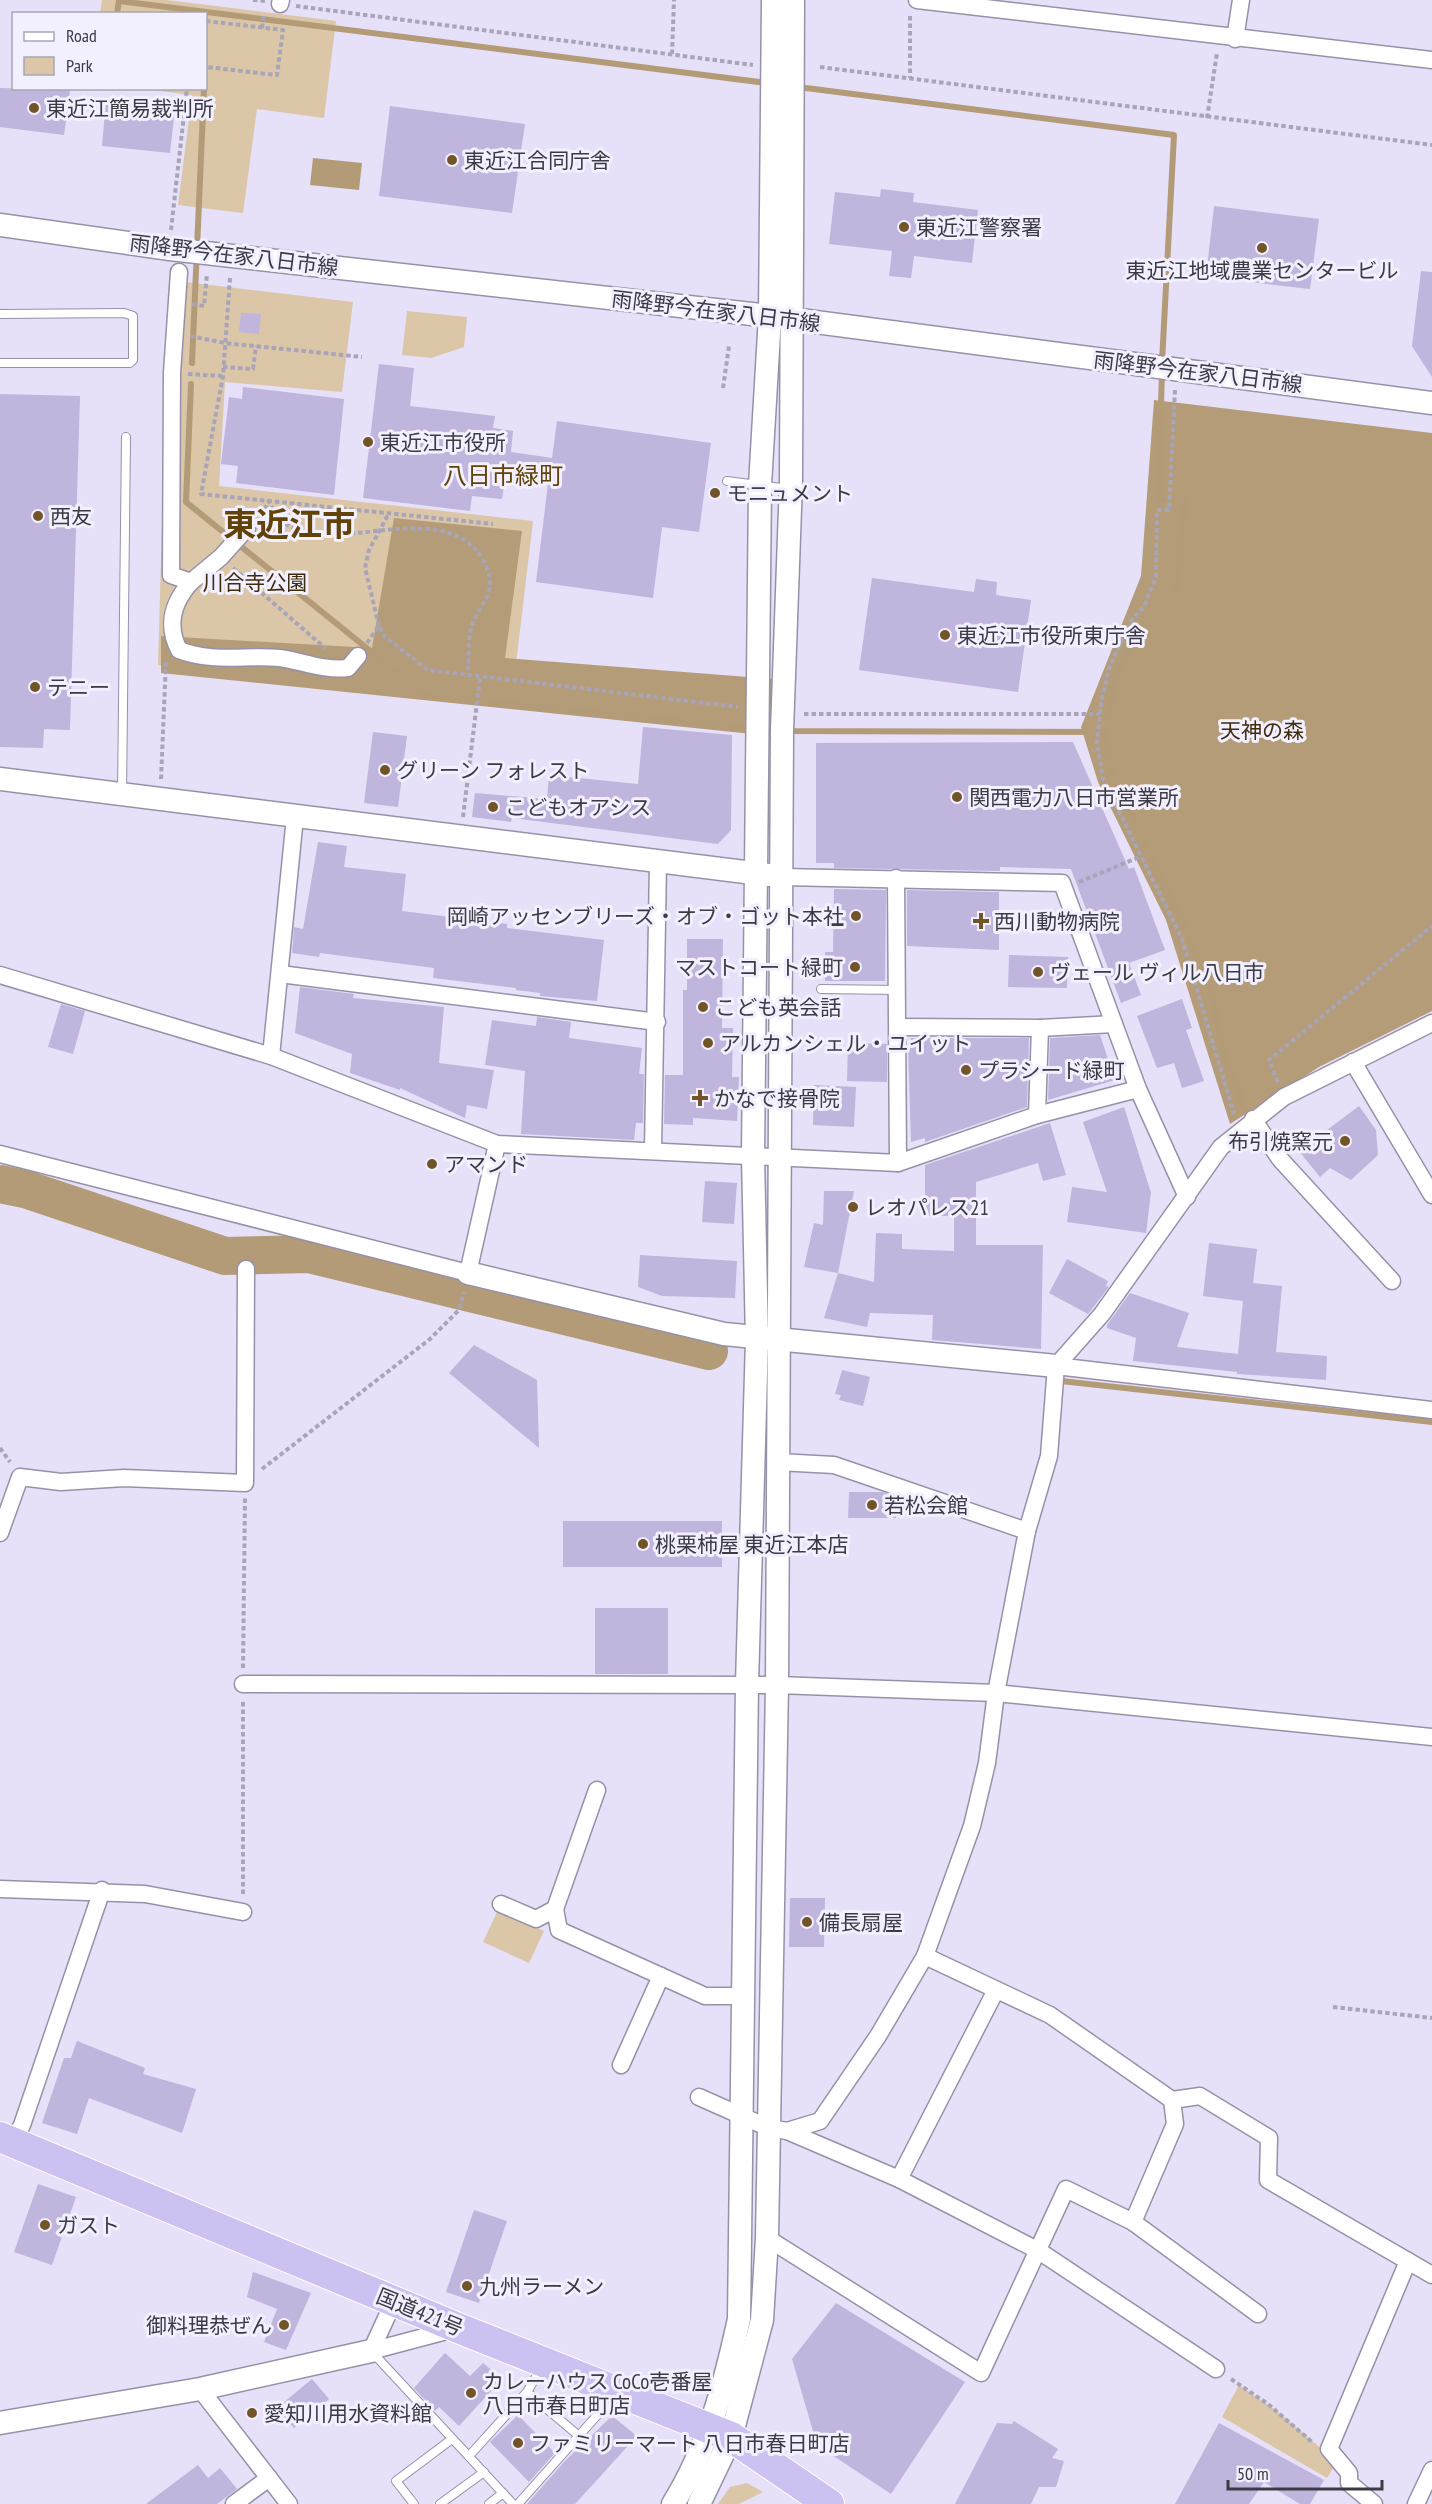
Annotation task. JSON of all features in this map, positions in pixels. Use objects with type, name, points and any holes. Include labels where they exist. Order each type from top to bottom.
[{"type":"highway","name":"国道421号","points":[[6,2140],[458,2328],[720,2433],[829,2504]]},
{"type":"street","points":[[673,2504],[720,2433],[724,2386],[738,2319],[747,1684],[780,1156],[782,731],[790,489],[780,318],[773,0]]},
{"type":"street","points":[[699,2504],[720,2433],[762,2320],[767,2238],[778,2130],[778,1462],[753,1156],[760,485],[780,318],[793,0]]},
{"type":"street","points":[[1227,38],[1241,0]]},
{"type":"street","points":[[914,6],[1432,60]]},
{"type":"street","name":"雨降野今在家八日市線","points":[[0,225],[170,249],[780,318],[1432,403]]},
{"type":"street","points":[[179,272],[172,373],[171,575],[191,582]]},
{"type":"street","points":[[247,528],[221,557],[191,582],[179,596],[171,618],[179,650],[196,657],[281,658],[338,669],[353,662]]},
{"type":"street","points":[[0,779],[782,877],[896,878],[1062,884],[1138,1089],[1187,1197]]},
{"type":"street","points":[[271,1056],[295,817]]},
{"type":"street","points":[[653,1150],[658,863]]},
{"type":"street","points":[[896,878],[899,1027],[898,1163]]},
{"type":"street","points":[[280,974],[657,1022]]},
{"type":"street","points":[[0,975],[271,1056],[497,1144],[898,1163],[1037,1115],[1138,1089]]},
{"type":"street","points":[[778,2130],[820,2121],[878,2036],[925,1956],[972,1826],[987,1762],[996,1693],[1027,1531],[1049,1456],[1056,1366],[1102,1314],[1221,1147],[1284,1096],[1432,1023]]},
{"type":"street","points":[[899,1027],[1040,1028],[1114,1024]]},
{"type":"street","points":[[1037,1115],[1040,1028]]},
{"type":"street","points":[[1353,1062],[1432,1195]]},
{"type":"street","points":[[1253,1119],[1280,1159],[1392,1281]]},
{"type":"street","points":[[467,1278],[497,1144]]},
{"type":"street","points":[[0,1154],[467,1278],[724,1334],[1056,1366],[1432,1410]]},
{"type":"street","points":[[0,1533],[20,1477],[61,1482],[124,1478],[245,1483],[246,1269]]},
{"type":"street","points":[[778,1462],[834,1465],[1027,1531]]},
{"type":"street","points":[[243,1684],[747,1684],[996,1693],[1432,1737]]},
{"type":"street","points":[[597,1790],[555,1909],[559,1930],[705,1996],[744,1995]]},
{"type":"street","points":[[0,1888],[102,1890],[145,1894],[243,1912]]},
{"type":"street","points":[[6,2140],[22,2125],[102,1890]]},
{"type":"street","points":[[501,1904],[536,1919],[555,1909]]},
{"type":"street","points":[[925,1956],[1050,2015],[1172,2100],[1200,2096],[1269,2138],[1268,2180],[1432,2275]]},
{"type":"street","points":[[621,2065],[660,1976]]},
{"type":"street","points":[[899,2180],[996,1990]]},
{"type":"street","points":[[699,2097],[899,2180],[1039,2251],[1216,2369]]},
{"type":"street","points":[[1133,2222],[1175,2124],[1172,2100]]},
{"type":"street","points":[[767,2238],[981,2373],[1066,2189],[1133,2222],[1258,2314]]},
{"type":"street","points":[[1374,2504],[1349,2483],[1349,2473],[1329,2449],[1408,2261]]},
{"type":"street","points":[[371,2351],[394,2301]]},
{"type":"street","points":[[0,2422],[200,2389],[371,2351],[458,2328]]},
{"type":"street","points":[[200,2389],[290,2504]]},
{"type":"street","points":[[1416,2504],[1432,2470]]},
{"type":"street","points":[[234,2504],[269,2478]]},
{"type":"lane","points":[[0,314],[124,313],[133,316],[133,360],[130,363],[0,363]]},
{"type":"lane","points":[[122,793],[126,437]]},
{"type":"lane","points":[[727,481],[790,489]]},
{"type":"lane","points":[[821,989],[898,990]]},
{"type":"lane","points":[[371,2351],[503,2493],[516,2504],[600,2412],[632,2397]]},
{"type":"lane","points":[[468,2456],[527,2392],[545,2362]]},
{"type":"lane","points":[[527,2392],[579,2436]]},
{"type":"lane","points":[[414,2504],[396,2481],[453,2439]]},
{"type":"lane","points":[[440,2504],[484,2472]]},
{"type":"lane","points":[[489,2504],[503,2493]]},
{"type":"path","points":[[253,0],[753,65]]},
{"type":"path","points":[[672,54],[674,0]]},
{"type":"path","points":[[262,27],[275,4]]},
{"type":"path","points":[[910,78],[914,6]]},
{"type":"path","points":[[207,21],[283,30],[277,75],[207,67]]},
{"type":"path","points":[[1207,118],[1227,38]]},
{"type":"path","points":[[820,67],[1432,145]]},
{"type":"path","points":[[170,249],[187,90]]},
{"type":"path","points":[[190,314],[191,304],[204,306],[207,274]]},
{"type":"path","points":[[230,278],[223,376],[201,494],[493,524]]},
{"type":"path","points":[[190,330],[189,336],[225,343],[362,357]]},
{"type":"path","points":[[223,367],[253,369],[256,346]]},
{"type":"path","points":[[723,388],[729,346]]},
{"type":"path","points":[[172,373],[223,376]]},
{"type":"path","points":[[1175,388],[1169,510],[1157,510],[1156,576],[1144,607],[1132,619],[1109,668],[1097,724],[1097,743],[1103,779],[1182,939],[1239,1132]]},
{"type":"path","points":[[247,528],[258,522],[269,501]]},
{"type":"path","points":[[269,501],[274,514],[293,530],[334,535],[380,530],[448,532],[466,539],[483,558],[490,583],[484,603],[473,621],[468,674]]},
{"type":"path","points":[[389,513],[369,550],[366,568],[379,626],[385,638],[428,670],[743,708]]},
{"type":"path","points":[[221,557],[353,662],[379,626]]},
{"type":"path","points":[[160,789],[166,659],[179,650]]},
{"type":"path","points":[[462,826],[480,678]]},
{"type":"path","points":[[804,714],[1099,714]]},
{"type":"path","points":[[1064,888],[1142,856]]},
{"type":"path","points":[[1284,1096],[1269,1060],[1432,926]]},
{"type":"path","points":[[243,1912],[245,1483],[430,1339],[459,1310],[467,1278]]},
{"type":"path","points":[[1333,2007],[1432,2018]]},
{"type":"path","points":[[1216,2369],[1268,2404],[1320,2448]]},
{"type":"green space","points":[[102,0],[167,0],[336,21],[324,118],[257,109],[243,213],[178,205],[192,95],[152,90],[207,90],[207,12],[100,12]]},
{"type":"green space","name":"川合寺公園","points":[[169,280],[353,302],[342,392],[225,382],[219,486],[533,521],[512,698],[158,665]]},
{"type":"green space","points":[[407,311],[467,317],[464,347],[431,358],[402,355]]},
{"type":"green space","name":"天神の森","points":[[1154,400],[1432,433],[1432,1011],[1319,1067],[1230,1124],[1166,920],[1098,782],[1081,727],[1141,576]]},
{"type":"green space","points":[[394,518],[522,531],[505,658],[775,679],[772,736],[161,673],[161,636],[372,648]]},
{"type":"green space","points":[[498,1910],[544,1931],[529,1963],[483,1942]]},
{"type":"green space","points":[[1239,2385],[1277,2411],[1337,2462],[1327,2478],[1222,2417]]},
{"type":"green space","points":[[747,2483],[763,2492],[739,2504],[718,2504],[730,2487]]},
{"type":"shaded area","points":[[313,158],[362,163],[359,190],[310,185]]},
{"type":"building","name":"東近江簡易裁判所","points":[[0,88],[70,90],[64,135],[0,127]]},
{"type":"building","points":[[106,101],[175,108],[170,153],[102,146]]},
{"type":"building","name":"東近江合同庁舎","points":[[390,106],[525,124],[512,213],[379,196]]},
{"type":"building","name":"東近江警察署","points":[[881,189],[914,193],[913,202],[978,210],[972,263],[914,256],[911,278],[889,276],[892,251],[829,244],[835,192],[880,197]]},
{"type":"building","name":"東近江地域農業センタービル","points":[[1214,206],[1319,219],[1310,289],[1206,277]]},
{"type":"building","points":[[1421,271],[1432,272],[1432,377],[1412,346]]},
{"type":"building","points":[[241,313],[261,314],[259,334],[239,332]]},
{"type":"building","points":[[379,364],[414,368],[410,406],[495,416],[493,428],[513,431],[511,452],[552,458],[557,421],[711,443],[699,532],[662,527],[653,598],[536,582],[548,484],[505,480],[502,499],[472,496],[470,511],[363,498]]},
{"type":"building","points":[[243,387],[344,399],[334,495],[236,483],[238,466],[221,464],[229,397],[242,399]]},
{"type":"building","name":"西友","points":[[0,394],[80,396],[70,730],[44,729],[43,748],[0,747]]},
{"type":"building","name":"東近江市役所東庁舎","points":[[872,578],[974,592],[976,579],[997,582],[996,595],[1031,600],[1018,692],[859,670]]},
{"type":"building","points":[[643,727],[732,735],[731,830],[718,844],[512,818],[511,822],[472,817],[475,793],[547,799],[549,775],[638,784]]},
{"type":"building","name":"グリーン フォレスト","points":[[373,732],[407,736],[398,807],[364,803]]},
{"type":"building","name":"関西電力八日市営業所","points":[[1073,742],[1129,869],[1134,867],[1165,950],[1129,963],[1141,995],[1121,1003],[1071,869],[1000,867],[1000,871],[834,868],[834,863],[816,863],[816,743]]},
{"type":"building","points":[[318,842],[347,846],[344,867],[406,874],[402,911],[507,924],[507,928],[604,940],[597,1001],[540,996],[540,993],[516,990],[516,988],[433,978],[434,968],[320,953],[319,957],[292,953],[294,927],[303,929]]},
{"type":"building","points":[[834,889],[886,890],[885,981],[825,981],[825,952],[833,952]]},
{"type":"building","points":[[907,890],[999,892],[999,950],[907,946]]},
{"type":"building","points":[[687,939],[723,939],[722,1028],[733,1028],[732,1077],[739,1077],[737,1121],[693,1118],[693,1125],[664,1124],[665,1075],[683,1075],[683,990],[687,990]]},
{"type":"building","name":"ヴェール ヴィル八日市","points":[[1009,955],[1068,957],[1067,988],[1008,987]]},
{"type":"building","points":[[300,987],[354,994],[353,998],[444,1007],[439,1063],[494,1070],[487,1109],[467,1105],[465,1118],[400,1088],[400,1090],[350,1073],[352,1054],[295,1033]]},
{"type":"building","points":[[1182,999],[1192,1028],[1186,1030],[1204,1081],[1182,1088],[1174,1063],[1157,1068],[1137,1016]]},
{"type":"building","points":[[61,1004],[85,1011],[73,1054],[48,1047]]},
{"type":"building","points":[[537,1017],[571,1022],[569,1038],[642,1048],[639,1074],[644,1074],[643,1123],[636,1123],[634,1140],[521,1134],[525,1071],[485,1065],[492,1020],[536,1026]]},
{"type":"building","points":[[1100,1035],[1115,1080],[1048,1100],[1050,1038]]},
{"type":"building","name":"プラシード緑町","points":[[911,1038],[1029,1038],[1027,1107],[925,1142],[925,1138],[911,1142],[908,1045],[911,1045]]},
{"type":"building","points":[[848,1043],[887,1044],[887,1082],[847,1081]]},
{"type":"building","points":[[814,1085],[856,1087],[854,1127],[813,1125]]},
{"type":"building","name":"布引焼窯元","points":[[1359,1106],[1376,1130],[1378,1155],[1351,1180],[1330,1168],[1320,1177],[1299,1151]]},
{"type":"building","points":[[1124,1107],[1151,1193],[1146,1233],[1067,1222],[1072,1187],[1107,1192],[1083,1122]]},
{"type":"building","points":[[1050,1123],[1066,1175],[1043,1181],[1038,1163],[976,1182],[976,1245],[1043,1245],[1041,1349],[932,1340],[933,1315],[870,1313],[867,1327],[824,1318],[838,1273],[874,1282],[876,1233],[902,1234],[902,1249],[954,1251],[954,1216],[925,1216],[925,1165]]},
{"type":"building","points":[[705,1181],[737,1183],[734,1224],[702,1222]]},
{"type":"building","points":[[824,1191],[854,1191],[838,1273],[804,1267],[814,1223],[823,1225]]},
{"type":"building","points":[[1209,1243],[1257,1249],[1253,1283],[1282,1286],[1276,1352],[1327,1356],[1326,1380],[1237,1374],[1237,1372],[1133,1361],[1136,1338],[1107,1328],[1130,1293],[1189,1313],[1177,1347],[1238,1354],[1243,1301],[1203,1296]]},
{"type":"building","points":[[640,1255],[737,1261],[735,1298],[662,1296],[638,1287]]},
{"type":"building","points":[[1067,1259],[1108,1281],[1106,1286],[1109,1287],[1088,1314],[1049,1293]]},
{"type":"building","points":[[474,1345],[537,1380],[539,1448],[449,1373]]},
{"type":"building","points":[[842,1370],[870,1377],[863,1406],[839,1400],[841,1395],[835,1394]]},
{"type":"building","name":"若松会館","points":[[849,1492],[882,1492],[896,1497],[896,1518],[848,1518]]},
{"type":"building","name":"桃栗柿屋 東近江本店","points":[[563,1521],[722,1521],[722,1567],[563,1567]]},
{"type":"building","points":[[595,1608],[668,1608],[668,1674],[595,1674]]},
{"type":"building","name":"備長扇屋","points":[[790,1898],[825,1898],[824,1947],[789,1947]]},
{"type":"building","points":[[77,2041],[145,2068],[143,2074],[196,2089],[182,2133],[89,2098],[77,2134],[42,2123],[64,2058],[71,2058]]},
{"type":"building","name":"ガスト","points":[[38,2184],[76,2197],[52,2265],[14,2252]]},
{"type":"building","points":[[474,2210],[507,2221],[479,2303],[446,2292]]},
{"type":"building","name":"御料理恭ぜん","points":[[253,2272],[311,2293],[286,2350],[264,2342],[277,2309],[247,2297]]},
{"type":"building","points":[[836,2303],[965,2382],[891,2494],[817,2445],[792,2359]]},
{"type":"building","points":[[445,2353],[470,2376],[483,2363],[502,2379],[459,2426],[439,2407],[435,2411],[414,2388]]},
{"type":"building","points":[[312,2379],[329,2399],[294,2428],[277,2408]]},
{"type":"building","name":"ファミリーマート 八日市春日町店","points":[[518,2415],[555,2453],[529,2482],[490,2442]]},
{"type":"building","points":[[612,2416],[637,2436],[575,2504],[527,2504],[564,2462]]},
{"type":"building","points":[[1014,2421],[1058,2449],[1052,2458],[1064,2461],[1056,2487],[1039,2487],[1031,2504],[955,2504],[997,2423],[1012,2424]]},
{"type":"building","points":[[1219,2423],[1324,2480],[1310,2504],[1300,2504],[1264,2482],[1249,2504],[1175,2504]]},
{"type":"building","points":[[198,2465],[208,2478],[220,2468],[237,2489],[217,2504],[146,2504]]},
{"type":"waterway","points":[[117,12],[119,0]]},
{"type":"waterway","points":[[119,1],[206,12]]},
{"type":"waterway","points":[[207,12],[767,83]]},
{"type":"waterway","points":[[798,87],[1174,135],[1162,362]]},
{"type":"waterway","points":[[192,363],[204,90]]},
{"type":"waterway","points":[[1162,373],[1158,500],[1184,501],[1177,590],[1141,621],[1115,677],[1106,732],[1109,767],[1186,929],[1214,1003],[1223,1053],[1245,1109]]},
{"type":"waterway","points":[[191,384],[186,502],[426,696],[782,731],[1106,732]]},
{"type":"waterway","points":[[0,1184],[25,1189],[225,1256],[309,1254],[709,1351]]},
{"type":"waterway","points":[[1061,1381],[1432,1422]]},
{"type":"place","name":"東近江簡易裁判所","points":[[34,108]]},
{"type":"place","name":"東近江合同庁舎","points":[[452,160]]},
{"type":"place","name":"東近江警察署","points":[[904,227]]},
{"type":"place","name":"東近江地域農業センタービル","points":[[1262,248]]},
{"type":"place","name":"東近江市役所","points":[[368,442]]},
{"type":"place","name":"モニュメント","points":[[715,493]]},
{"type":"place","name":"西友","points":[[38,516]]},
{"type":"place","name":"東近江市役所東庁舎","points":[[945,635]]},
{"type":"place","name":"テニー","points":[[35,687]]},
{"type":"place","name":"グリーン フォレスト","points":[[385,770]]},
{"type":"place","name":"関西電力八日市営業所","points":[[957,797]]},
{"type":"place","name":"こどもオアシス","points":[[493,807]]},
{"type":"place","name":"岡崎アッセンブリーズ・オブ・ゴット本社","points":[[856,916]]},
{"type":"place","name":"西川動物病院","points":[[981,921]]},
{"type":"place","name":"マストコート緑町","points":[[855,967]]},
{"type":"place","name":"ヴェール ヴィル八日市","points":[[1038,972]]},
{"type":"place","name":"こども英会話","points":[[703,1007]]},
{"type":"place","name":"アルカンシェル・ユイット","points":[[708,1043]]},
{"type":"place","name":"プラシード緑町","points":[[966,1070]]},
{"type":"place","name":"かなで接骨院","points":[[700,1098]]},
{"type":"place","name":"布引焼窯元","points":[[1345,1141]]},
{"type":"place","name":"アマンド","points":[[432,1164]]},
{"type":"place","name":"レオパレス21","points":[[853,1207]]},
{"type":"place","name":"若松会館","points":[[872,1505]]},
{"type":"place","name":"桃栗柿屋 東近江本店","points":[[643,1544]]},
{"type":"place","name":"備長扇屋","points":[[807,1922]]},
{"type":"place","name":"ガスト","points":[[45,2225]]},
{"type":"place","name":"九州ラーメン","points":[[467,2286]]},
{"type":"place","name":"御料理恭ぜん","points":[[284,2325]]},
{"type":"place","name":"カレーハウス CoCo壱番屋 八日市春日町店","points":[[471,2393]]},
{"type":"place","name":"愛知川用水資料館","points":[[252,2413]]},
{"type":"place","name":"ファミリーマート 八日市春日町店","points":[[518,2443]]},
{"type":"district","name":"八日市緑町","points":[[503,475]]},
{"type":"district","name":"東近江市","points":[[289,523]]}]
